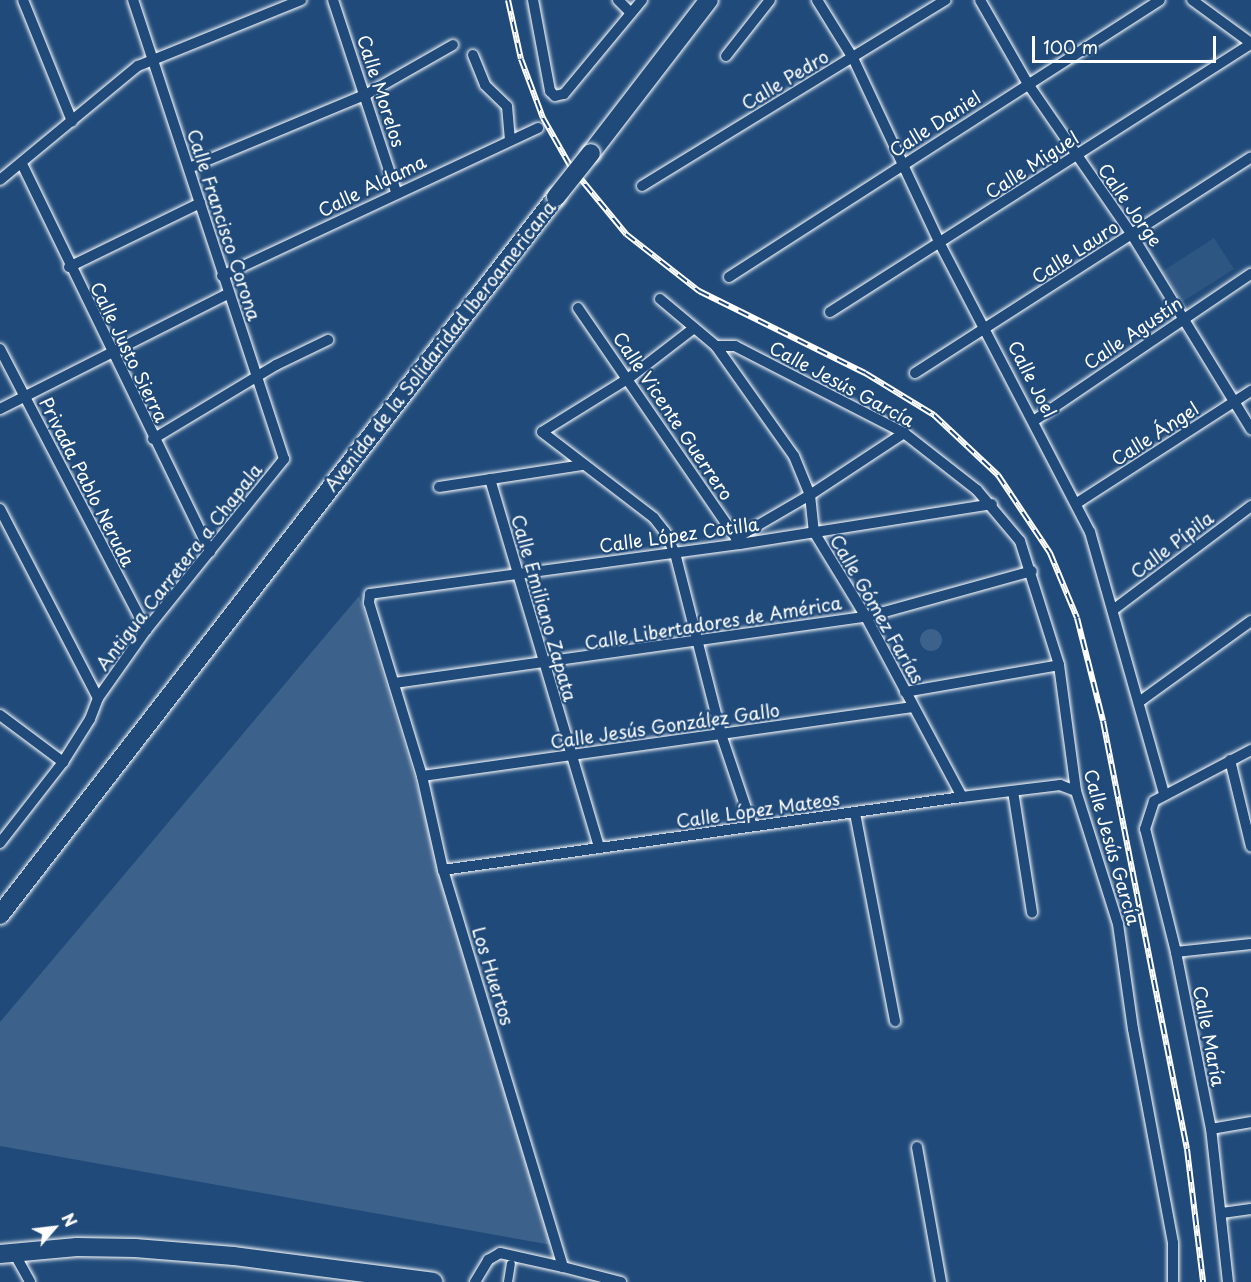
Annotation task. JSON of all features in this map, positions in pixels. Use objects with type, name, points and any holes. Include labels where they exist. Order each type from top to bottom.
[{"type":"highway","name":"Avenida de la Solidaridad Iberoamericana","points":[[0,915],[710,0]]},
{"type":"highway","points":[[4,1252],[77,1247],[182,1251],[432,1282]]},
{"type":"street","points":[[23,0],[72,121]]},
{"type":"street","name":"Calle Francisco Corona","points":[[133,0],[284,459]]},
{"type":"street","name":"Calle Morelos","points":[[333,0],[367,94],[396,192]]},
{"type":"street","points":[[532,0],[550,91],[555,96],[564,94],[642,0]]},
{"type":"street","points":[[618,0],[631,13]]},
{"type":"street","points":[[726,56],[770,0]]},
{"type":"street","name":"Calle Joel","points":[[817,0],[853,58],[940,244],[987,328],[1077,503],[1101,564],[1164,794]]},
{"type":"street","name":"Calle Pedro","points":[[642,186],[945,0]]},
{"type":"street","name":"Calle Jorge","points":[[980,0],[1028,84],[1132,235],[1251,429]]},
{"type":"street","name":"Calle Daniel","points":[[729,277],[1160,0]]},
{"type":"street","points":[[1192,0],[1251,43]]},
{"type":"street","points":[[0,180],[22,164],[123,77],[154,60],[295,1]]},
{"type":"street","name":"Calle Miguel","points":[[830,312],[940,244],[1251,43]]},
{"type":"street","points":[[189,168],[367,94],[453,45]]},
{"type":"street","points":[[473,55],[485,85],[507,106],[510,138]]},
{"type":"street","name":"Calle Aldama","points":[[222,276],[510,138],[538,128]]},
{"type":"street","name":"Calle Lauro","points":[[915,373],[1251,157]]},
{"type":"street","name":"Calle Justo Sierra","points":[[22,164],[69,267],[210,552]]},
{"type":"street","points":[[69,267],[200,203]]},
{"type":"street","name":"Calle Agustín","points":[[1035,420],[1251,274]]},
{"type":"street","points":[[0,409],[228,294]]},
{"type":"street","name":"Calle Gómez Farías","points":[[660,299],[716,346],[794,456],[810,495],[814,532],[866,616],[962,797]]},
{"type":"street","name":"Calle Vicente Guerrero","points":[[578,308],[629,378],[738,541]]},
{"type":"street","points":[[694,328],[629,378],[542,432],[654,518],[675,553],[695,641],[721,734],[752,826]]},
{"type":"street","points":[[153,439],[256,378],[328,340]]},
{"type":"street","name":"Calle Jesús García","points":[[716,346],[735,346],[904,433],[992,504],[1020,541],[1032,571],[1059,665],[1076,792],[1099,853],[1118,924],[1173,1243],[1173,1282]]},
{"type":"street","name":"Privada Pablo Neruda","points":[[0,349],[146,630]]},
{"type":"street","name":"Calle Ángel","points":[[1077,503],[1251,391]]},
{"type":"street","points":[[738,541],[904,433]]},
{"type":"street","name":"Antigua Carretera a Chapala","points":[[0,843],[63,762],[90,719],[98,698],[146,630],[284,459]]},
{"type":"street","points":[[439,487],[583,465]]},
{"type":"street","name":"Calle Emiliano Zapata","points":[[490,479],[598,848]]},
{"type":"street","name":"Calle López Cotilla","points":[[370,594],[675,553],[738,541],[814,532],[992,504]]},
{"type":"street","name":"Calle Pípila","points":[[1113,610],[1251,506]]},
{"type":"street","points":[[0,508],[98,698]]},
{"type":"street","name":"Calle Libertadores de América","points":[[394,683],[543,665],[866,616],[1032,571]]},
{"type":"street","name":"Los Huertos","points":[[370,594],[369,603],[422,776],[444,870],[563,1267]]},
{"type":"street","points":[[1139,702],[1251,621]]},
{"type":"street","points":[[905,692],[1059,665]]},
{"type":"street","name":"Calle Jesús González Gallo","points":[[422,776],[571,757],[913,707]]},
{"type":"street","points":[[0,715],[63,762]]},
{"type":"street","points":[[1164,794],[1251,750]]},
{"type":"street","points":[[1230,760],[1251,847]]},
{"type":"street","name":"Calle López Mateos","points":[[444,870],[962,797],[1060,785],[1076,792]]},
{"type":"street","points":[[1013,791],[1032,913]]},
{"type":"street","name":"Calle María","points":[[1164,794],[1154,801],[1145,829],[1176,952],[1211,1128],[1228,1282]]},
{"type":"street","points":[[855,813],[895,1022]]},
{"type":"street","points":[[1176,952],[1251,944]]},
{"type":"street","points":[[1211,1128],[1251,1122]]},
{"type":"street","points":[[917,1147],[941,1282]]},
{"type":"street","points":[[1222,1213],[1251,1209]]},
{"type":"street","points":[[4,1252],[30,1282]]},
{"type":"street","points":[[475,1282],[488,1260],[500,1253],[621,1282]]},
{"type":"street","points":[[508,1282],[511,1264]]},
{"type":"shaded area","points":[[1214,238],[1234,269],[1182,302],[1163,271]]},
{"type":"shaded area","points":[[359,596],[557,1246],[0,1146],[0,1022]]},
{"type":"shaded area","points":[[931,629],[941,636],[942,640],[935,650],[931,651],[921,644],[920,640],[927,630]]},
{"type":"railway","points":[[508,0],[521,59],[543,118],[571,167],[626,234],[699,291],[865,373],[934,415],[998,475],[1050,553],[1077,618],[1103,721],[1187,1149],[1203,1282]]}]
